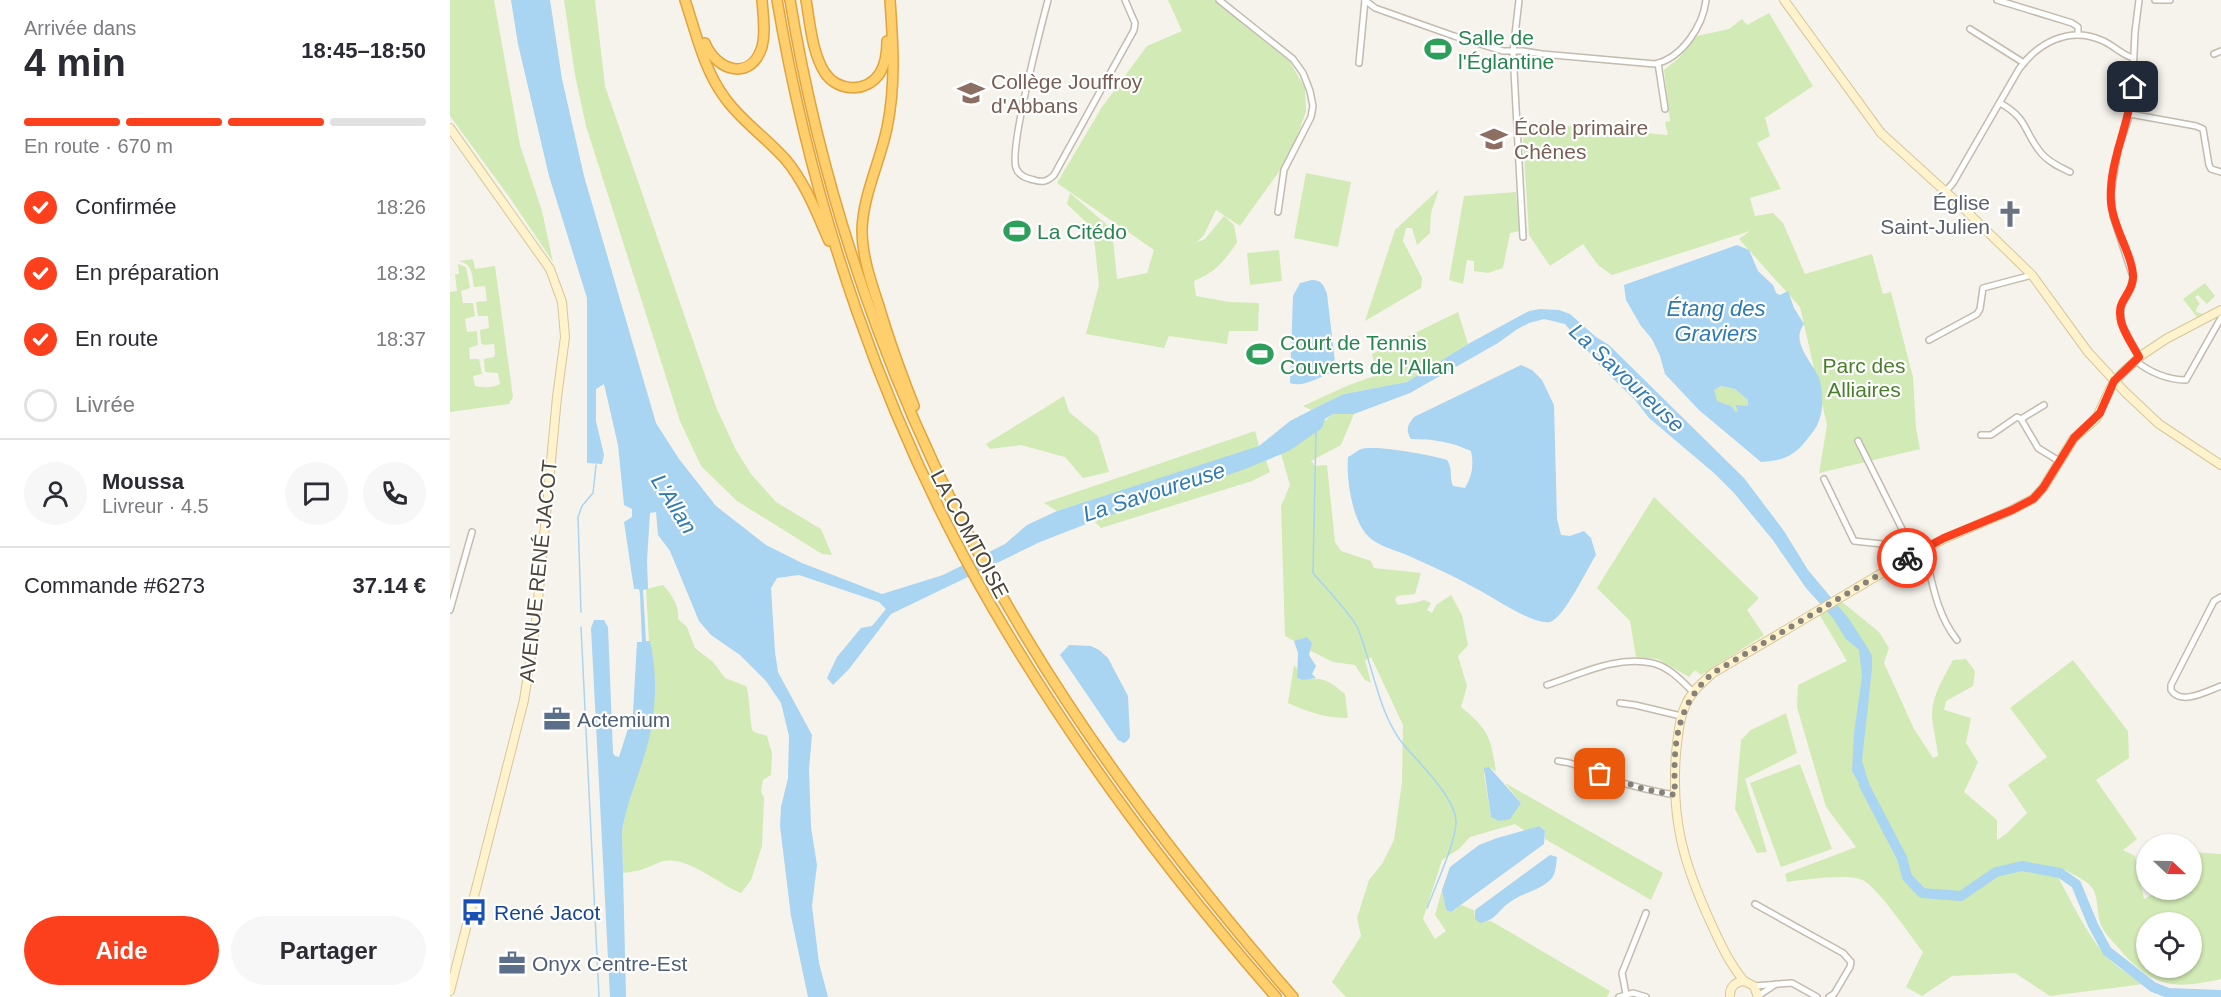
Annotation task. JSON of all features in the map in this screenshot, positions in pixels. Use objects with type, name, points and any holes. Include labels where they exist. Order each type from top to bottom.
[{"type":"highway","points":[[685,0],[704,57],[717,85],[734,109],[775,147],[795,173],[811,201],[849,289]]},
{"type":"highway","points":[[691,0],[709,52],[718,63],[734,68],[749,64],[760,51],[764,35],[762,0]]},
{"type":"highway","name":"LA COMTOISE","points":[[777,0],[801,122],[849,289],[908,440],[978,582],[1040,685],[1110,788],[1195,900],[1276,997]]},
{"type":"highway","name":"LA COMTOISE","points":[[790,0],[814,120],[847,240],[890,362],[944,487],[1043,665],[1124,786],[1198,883],[1293,997]]},
{"type":"highway","points":[[806,0],[817,56],[822,68],[834,82],[854,88],[872,82],[884,65],[887,44],[885,0]]},
{"type":"highway","points":[[890,0],[894,67],[891,102],[887,130],[865,208],[863,246],[891,345],[944,487]]},
{"type":"main road","points":[[1784,0],[1881,133],[2032,275],[2088,352],[2114,381],[2159,424],[2221,465]]},
{"type":"main road","name":"AVENUE RENÉ JACOT","points":[[450,128],[550,269],[562,302],[565,337],[557,397],[536,622],[524,700],[450,992]]},
{"type":"main road","points":[[1758,997],[1754,986],[1744,981],[1731,965],[1689,872],[1680,844],[1675,795],[1676,758],[1681,716],[1693,692],[1713,673],[1838,598],[1912,550],[1924,549],[2033,499],[2043,488],[2074,438],[2096,419],[2114,381],[2137,359],[2166,339],[2221,310]]},
{"type":"main road","points":[[1728,996],[1733,985],[1731,965]]},
{"type":"main road","points":[[1733,985],[1744,981]]},
{"type":"street","points":[[1048,0],[1020,125],[1015,165],[1022,176],[1041,182],[1049,180],[1054,175],[1134,30],[1135,23],[1125,0]]},
{"type":"street","points":[[1219,0],[1293,59],[1303,73],[1310,91],[1313,106],[1311,117],[1284,171],[1278,212]]},
{"type":"street","points":[[1365,0],[1375,8],[1497,50],[1656,63],[1667,60],[1685,44],[1703,18],[1706,0]]},
{"type":"street","points":[[1359,63],[1365,0]]},
{"type":"street","points":[[1519,0],[1514,52],[1523,237]]},
{"type":"street","points":[[1997,0],[2072,23],[2078,27],[2078,34]]},
{"type":"street","points":[[2139,0],[2130,114],[2118,149],[2111,192],[2113,216],[2133,276],[2131,288],[2120,311],[2121,322],[2137,359],[2154,372],[2173,379],[2186,380],[2221,318]]},
{"type":"street","points":[[2156,0],[2170,0]]},
{"type":"street","points":[[1970,29],[2024,63]]},
{"type":"street","points":[[1945,192],[1953,183],[2024,63],[2042,45],[2078,34],[2099,39],[2133,58]]},
{"type":"street","points":[[2214,54],[2221,51]]},
{"type":"street","points":[[1656,63],[1665,109]]},
{"type":"street","points":[[2000,103],[2019,116],[2044,156],[2070,172]]},
{"type":"street","points":[[2130,114],[2203,129],[2209,165],[2211,169],[2221,172]]},
{"type":"street","points":[[1929,340],[1977,314],[1983,288],[2032,275]]},
{"type":"street","points":[[1981,435],[1991,435],[2017,417],[2021,419],[2044,405]]},
{"type":"street","points":[[2021,419],[2038,448],[2058,461]]},
{"type":"street","points":[[1858,441],[1912,550]]},
{"type":"street","points":[[1824,478],[1854,541],[1912,550]]},
{"type":"street","points":[[450,610],[472,532]]},
{"type":"street","points":[[1924,549],[1940,609],[1957,640]]},
{"type":"street","points":[[2221,597],[2214,601],[2170,685],[2171,690],[2178,697],[2187,698],[2221,686]]},
{"type":"street","points":[[1547,685],[1602,666],[1646,662],[1668,671],[1693,692]]},
{"type":"street","points":[[1620,703],[1681,716]]},
{"type":"street","points":[[1558,761],[1574,763],[1611,779],[1644,789],[1675,795]]},
{"type":"street","points":[[1755,904],[1849,958],[1850,967],[1834,994],[1829,997]]},
{"type":"street","points":[[1626,994],[1622,973],[1646,913]]},
{"type":"street","points":[[1758,997],[1777,983]]},
{"type":"street","points":[[1754,986],[1791,983],[1817,997]]},
{"type":"street","points":[[1619,997],[1626,994],[1640,994],[1646,997]]},
{"type":"green space","points":[[450,0],[494,0],[520,145],[542,211],[553,262],[450,116]]},
{"type":"green space","points":[[564,0],[595,0],[605,86],[716,407],[736,450],[751,474],[776,502],[821,529],[832,555],[822,554],[737,501],[701,466],[680,421],[586,126],[575,75]]},
{"type":"green space","points":[[1168,0],[1214,0],[1290,62],[1305,88],[1306,111],[1283,166],[1240,226],[1216,210],[1204,235],[1196,243],[1205,239],[1224,216],[1234,225],[1237,242],[1219,265],[1194,281],[1196,296],[1229,302],[1259,303],[1258,331],[1229,331],[1227,344],[1169,336],[1164,348],[1086,334],[1099,285],[1093,229],[1067,204],[1070,193],[1112,229],[1117,279],[1147,273],[1154,250],[1057,183],[1102,107],[1147,46],[1182,31]]},
{"type":"green space","name":"Parc des Alliaires","points":[[1769,13],[1813,86],[1765,118],[1770,136],[1757,143],[1781,189],[1750,198],[1755,216],[1773,213],[1783,223],[1805,274],[1872,254],[1883,294],[1891,292],[1913,377],[1916,428],[1920,449],[1819,473],[1827,425],[1800,307],[1739,239],[1750,231],[1612,275],[1598,265],[1583,244],[1550,266],[1529,235],[1522,122],[1668,135],[1665,122],[1670,121],[1664,70],[1680,57],[1697,36],[1729,29],[1742,19],[1747,25]]},
{"type":"green space","points":[[1306,173],[1351,182],[1338,247],[1294,238]]},
{"type":"green space","points":[[1439,189],[1431,213],[1430,233],[1417,245],[1412,228],[1406,228],[1403,241],[1422,278],[1421,288],[1365,321],[1395,230]]},
{"type":"green space","points":[[1516,192],[1519,231],[1510,233],[1503,268],[1488,273],[1474,271],[1474,261],[1467,260],[1463,284],[1449,280],[1464,196]]},
{"type":"green space","points":[[1279,250],[1282,281],[1250,285],[1247,253]]},
{"type":"green space","points":[[473,259],[475,269],[495,266],[513,397],[509,404],[450,412],[450,292],[457,291],[455,274],[459,274],[458,264],[466,267],[470,288],[461,291],[463,303],[473,303],[475,316],[465,319],[467,332],[477,331],[478,345],[469,348],[470,359],[479,359],[482,374],[473,376],[475,386],[490,387],[500,384],[498,373],[485,372],[484,359],[494,357],[495,354],[494,344],[481,343],[480,330],[489,328],[488,316],[478,316],[476,302],[487,301],[485,286],[474,287],[469,267],[459,261]]},
{"type":"green space","points":[[2205,283],[2215,296],[2207,304],[2198,295],[2195,297],[2200,304],[2196,312],[2203,314],[2197,317],[2183,299]]},
{"type":"green space","points":[[1458,312],[1468,344],[1407,382],[1344,394],[1311,410],[1303,406],[1377,375],[1372,354]]},
{"type":"green space","points":[[1721,386],[1735,389],[1748,400],[1748,406],[1735,406],[1739,410],[1736,412],[1731,406],[1716,401],[1714,390]]},
{"type":"green space","points":[[1064,396],[1069,412],[1098,436],[1109,472],[1083,478],[1065,457],[1021,445],[990,449],[986,444]]},
{"type":"green space","points":[[1333,414],[1354,414],[1341,445],[1311,461],[1315,466],[1327,465],[1335,542],[1341,551],[1371,561],[1374,568],[1421,573],[1415,594],[1397,596],[1395,600],[1398,605],[1424,600],[1431,603],[1427,610],[1432,613],[1436,605],[1451,595],[1462,615],[1468,645],[1458,656],[1467,686],[1461,707],[1483,728],[1490,742],[1496,772],[1489,767],[1484,774],[1491,817],[1521,803],[1505,783],[1663,873],[1651,900],[1545,839],[1545,831],[1541,826],[1525,831],[1515,824],[1470,837],[1459,849],[1442,860],[1423,919],[1435,939],[1446,931],[1435,915],[1442,890],[1446,910],[1451,912],[1461,905],[1474,910],[1475,919],[1480,922],[1491,921],[1610,991],[1607,997],[1346,997],[1332,982],[1361,936],[1357,918],[1369,880],[1382,864],[1394,840],[1402,782],[1403,725],[1371,657],[1365,660],[1371,683],[1365,680],[1355,665],[1333,662],[1309,650],[1307,637],[1294,641],[1285,636],[1281,506],[1290,485],[1281,454],[1289,451]]},
{"type":"green space","points":[[1255,431],[1259,446],[1248,451],[1057,511],[1044,503]]},
{"type":"green space","points":[[1266,460],[1270,472],[1252,481],[1101,528],[1094,521]]},
{"type":"green space","points":[[1654,497],[1759,598],[1747,610],[1764,635],[1701,675],[1695,670],[1689,677],[1658,659],[1636,657],[1630,621],[1597,588]]},
{"type":"green space","points":[[663,585],[674,600],[678,610],[678,619],[687,627],[695,648],[713,662],[725,678],[746,686],[752,729],[754,732],[767,736],[772,753],[771,775],[763,780],[761,791],[764,798],[762,846],[751,880],[741,893],[693,867],[673,861],[623,873],[622,831],[647,745],[653,711],[653,656],[649,641],[646,589]]},
{"type":"green space","points":[[1841,601],[1879,632],[1889,648],[1884,663],[1914,729],[1933,758],[1938,756],[1932,718],[1934,699],[1953,660],[1966,659],[1975,671],[1973,686],[1946,701],[1944,710],[1971,718],[1966,743],[1978,762],[1964,792],[1997,820],[1997,840],[2027,813],[2008,785],[2047,757],[2010,708],[2073,660],[2128,731],[2129,758],[2096,780],[2136,838],[2123,850],[2135,856],[2136,900],[2202,900],[2202,853],[2221,854],[2221,979],[2178,985],[2154,978],[2202,978],[2202,912],[2136,912],[2136,966],[2104,930],[2092,887],[2065,870],[2058,877],[2096,944],[2112,962],[2144,984],[2050,996],[2015,973],[1952,976],[1922,996],[1906,987],[1923,952],[1873,888],[1859,879],[1840,877],[1787,882],[1785,874],[1856,847],[1826,807],[1797,707],[1798,685],[1847,661],[1819,614]]},
{"type":"green space","points":[[1294,665],[1297,669],[1297,678],[1325,680],[1345,694],[1348,718],[1317,714],[1288,703]]},
{"type":"green space","points":[[1786,713],[1797,753],[1745,779],[1767,852],[1757,853],[1735,809],[1741,740],[1751,730]]},
{"type":"green space","points":[[1800,764],[1832,849],[1781,867],[1750,783]]},
{"type":"water","name":"L'Allan","points":[[511,0],[550,0],[562,79],[584,176],[656,423],[679,459],[716,506],[766,545],[802,563],[882,594],[943,575],[1005,544],[1027,525],[1057,511],[1259,446],[1290,421],[1344,394],[1407,382],[1468,344],[1529,311],[1559,310],[1570,314],[1596,337],[1609,345],[1744,478],[1784,531],[1808,570],[1849,619],[1872,656],[1862,761],[1873,797],[1866,796],[1852,771],[1854,733],[1862,676],[1859,650],[1846,639],[1833,618],[1806,588],[1772,539],[1734,493],[1649,418],[1565,324],[1544,319],[1516,330],[1498,343],[1410,393],[1354,414],[1333,414],[1325,419],[1322,428],[1289,451],[1245,469],[1040,542],[891,614],[849,669],[833,685],[827,678],[837,657],[861,628],[872,626],[886,609],[879,602],[799,575],[777,578],[771,588],[778,672],[812,735],[809,769],[811,827],[817,865],[812,906],[819,963],[828,997],[808,997],[791,916],[780,826],[781,807],[788,778],[789,736],[781,703],[766,681],[740,655],[711,635],[699,621],[670,551],[658,535],[656,512],[650,513],[648,589],[643,590],[646,641],[650,641],[653,654],[654,708],[647,747],[622,831],[626,997],[610,997],[591,628],[594,620],[604,620],[608,627],[613,753],[619,757],[633,713],[637,642],[642,642],[640,594],[639,589],[634,589],[624,522],[632,517],[632,509],[624,505],[618,445],[604,384],[596,389],[596,421],[604,455],[602,464],[587,463],[587,298],[549,176],[518,44]]},
{"type":"water","name":"Étang des Graviers","points":[[1737,245],[1749,250],[1758,271],[1773,285],[1776,293],[1780,295],[1788,291],[1794,308],[1804,324],[1799,338],[1819,378],[1822,400],[1817,425],[1803,444],[1788,456],[1761,462],[1699,410],[1665,374],[1652,339],[1641,326],[1626,300],[1624,285]],"holes":[[[1721,386],[1735,389],[1748,400],[1748,406],[1735,405],[1738,410],[1736,412],[1731,406],[1717,401],[1714,390]]]},
{"type":"water","points":[[1312,280],[1320,282],[1327,294],[1335,362],[1332,372],[1306,383],[1295,384],[1290,383],[1293,296],[1300,283]]},
{"type":"water","points":[[1521,365],[1532,370],[1542,380],[1554,405],[1557,519],[1561,535],[1570,536],[1584,531],[1591,538],[1596,555],[1562,612],[1550,622],[1542,622],[1523,615],[1451,575],[1372,539],[1362,529],[1358,520],[1349,487],[1348,457],[1361,449],[1379,448],[1447,460],[1453,486],[1465,488],[1472,471],[1471,451],[1442,442],[1411,439],[1408,433],[1409,425],[1414,417]]},
{"type":"water","points":[[1307,637],[1312,643],[1309,655],[1316,666],[1312,674],[1316,678],[1304,680],[1297,678],[1298,653],[1294,641]]},
{"type":"water","points":[[1069,645],[1091,646],[1108,658],[1128,696],[1130,737],[1124,743],[1118,740],[1060,655]]},
{"type":"water","points":[[1489,767],[1521,803],[1510,819],[1499,821],[1491,817],[1484,768]]},
{"type":"water","points":[[1540,826],[1545,831],[1544,844],[1451,912],[1446,910],[1442,890],[1450,867],[1479,845]]},
{"type":"water","points":[[1550,855],[1557,857],[1555,872],[1547,883],[1515,899],[1490,920],[1480,923],[1475,919],[1475,910]]},
{"type":"waterway","points":[[1316,432],[1313,573],[1355,623],[1392,727],[1400,740],[1442,790],[1454,812],[1456,822],[1453,841],[1427,908]]},
{"type":"waterway","points":[[581,612],[578,517],[582,506],[593,493],[596,465]]},
{"type":"waterway","points":[[581,627],[599,997]]},
{"type":"waterway","name":"La Savoureuse","points":[[1864,785],[1902,858],[1907,877],[1922,893],[1961,896],[1996,872],[2022,866],[2060,873],[2076,884],[2107,951],[2153,987],[2168,993],[2221,995]]},
{"type":"way so far","points":[[1600,774],[1644,789],[1675,795],[1676,758],[1681,716],[1687,702],[1700,684],[1713,673],[1907,558]]},
{"type":"place","name":"Salle de l'Églantine","points":[[1438,49]]},
{"type":"place","name":"Collège Jouffroy d'Abbans","points":[[971,93]]},
{"type":"place","name":"École primaire Chênes","points":[[1494,139]]},
{"type":"place","name":"Église Saint-Julien","points":[[2010,214]]},
{"type":"place","name":"La Citédo","points":[[1017,231]]},
{"type":"place","name":"Court de Tennis Couverts de l'Allan","points":[[1260,354]]},
{"type":"place","name":"Actemium","points":[[557,719]]},
{"type":"place","name":"René Jacot","points":[[474,912]]},
{"type":"place","name":"Onyx Centre-Est","points":[[512,963]]},
{"type":"route","points":[[1907,558],[1944,538],[2033,499],[2043,488],[2074,438],[2096,419],[2114,381],[2139,357],[2121,322],[2121,306],[2131,288],[2133,276],[2113,216],[2111,203],[2118,149],[2126,120],[2130,114],[2133,87]]}]
